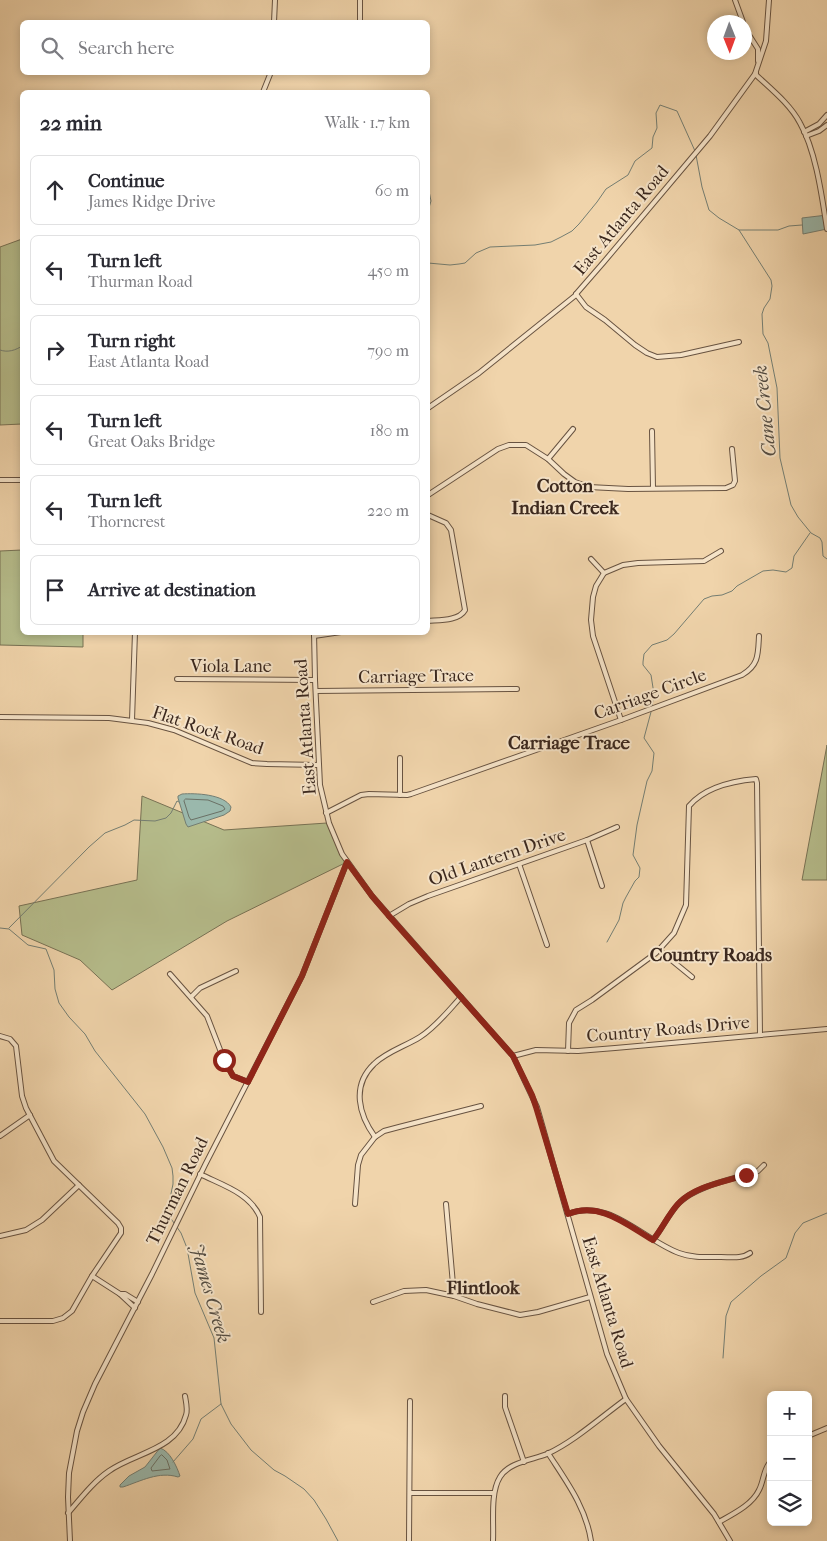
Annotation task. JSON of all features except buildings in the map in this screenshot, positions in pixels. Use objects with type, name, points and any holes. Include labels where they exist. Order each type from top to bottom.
[{"type":"street","points":[[274,20],[275,0]]},
{"type":"street","points":[[360,0],[360,20]]},
{"type":"street","name":"East Atlanta Road","points":[[430,407],[479,373],[576,295],[710,136],[755,74],[766,41],[769,0]]},
{"type":"street","points":[[736,2],[741,15]]},
{"type":"street","points":[[752,40],[758,49],[755,74],[790,108],[801,123],[815,165],[827,229]]},
{"type":"street","points":[[264,90],[270,75]]},
{"type":"street","points":[[804,132],[819,124],[827,115]]},
{"type":"street","points":[[806,136],[819,131],[827,125]]},
{"type":"street","points":[[576,294],[586,307],[605,320],[634,345],[657,357],[681,355],[739,342]]},
{"type":"street","points":[[548,459],[574,429]]},
{"type":"street","points":[[652,431],[653,488]]},
{"type":"street","points":[[430,494],[490,454],[509,445],[526,445],[548,459],[575,482],[589,487],[628,489],[730,487],[735,481],[732,449]]},
{"type":"street","points":[[0,480],[20,480]]},
{"type":"street","points":[[430,517],[448,525],[451,530],[464,610],[457,617],[430,621]]},
{"type":"street","points":[[621,720],[596,648],[591,620],[596,586],[604,574],[623,565],[704,561],[721,551]]},
{"type":"street","points":[[591,558],[604,574]]},
{"type":"street","points":[[132,720],[135,635]]},
{"type":"street","name":"East Atlanta Road","points":[[314,635],[320,785],[326,813],[342,854],[372,896],[513,1056],[536,1107],[607,1354],[626,1399],[658,1446],[704,1501],[730,1541]]},
{"type":"street","name":"Carriage Circle","points":[[326,813],[360,796],[369,794],[412,794],[742,675],[751,670],[758,654],[759,636]]},
{"type":"street","name":"Viola Lane","points":[[177,679],[315,680]]},
{"type":"street","name":"Carriage Trace","points":[[316,691],[517,688]]},
{"type":"street","name":"Flat Rock Road","points":[[0,717],[132,720],[163,726],[252,763],[318,765]]},
{"type":"street","points":[[400,758],[400,795]]},
{"type":"street","points":[[568,1051],[569,1023],[576,1010],[659,950],[674,933],[686,905],[689,806],[695,799],[709,791],[735,782],[756,779],[760,1035]]},
{"type":"street","name":"Old Lantern Drive","points":[[389,916],[409,904],[428,896],[588,840],[617,827]]},
{"type":"street","points":[[588,840],[602,886]]},
{"type":"street","name":"Thurman Road","points":[[70,1541],[68,1513],[70,1464],[82,1412],[200,1174],[302,976],[347,862]]},
{"type":"street","points":[[518,864],[547,945]]},
{"type":"street","points":[[659,950],[692,977]]},
{"type":"street","points":[[190,996],[200,988],[236,971]]},
{"type":"street","points":[[170,974],[207,1016],[224,1060],[233,1076],[248,1082]]},
{"type":"street","points":[[375,1138],[366,1125],[359,1104],[361,1088],[367,1072],[383,1057],[421,1037],[430,1030],[461,996]]},
{"type":"street","name":"Country Roads Drive","points":[[513,1056],[536,1050],[568,1051],[672,1044],[827,1030]]},
{"type":"street","points":[[0,1036],[10,1039],[16,1046],[22,1096],[54,1161],[121,1228],[121,1233],[92,1276],[72,1311],[63,1318],[53,1321],[0,1321]]},
{"type":"street","points":[[354,1204],[358,1165],[361,1155],[375,1138],[384,1132],[399,1127],[481,1106]]},
{"type":"street","points":[[0,1136],[30,1115]]},
{"type":"street","points":[[653,1240],[672,1212],[686,1197],[703,1188],[758,1171],[764,1165]]},
{"type":"street","points":[[200,1174],[247,1198],[256,1207],[260,1217],[261,1312]]},
{"type":"street","points":[[0,1236],[26,1230],[42,1220],[79,1185]]},
{"type":"street","points":[[446,1204],[454,1296]]},
{"type":"street","points":[[568,1214],[592,1210],[602,1212],[622,1221],[676,1252],[695,1257],[737,1257],[746,1256],[750,1253]]},
{"type":"street","points":[[92,1276],[120,1294],[135,1308]]},
{"type":"street","points":[[373,1302],[404,1291],[426,1290],[520,1315],[538,1312],[590,1297]]},
{"type":"street","points":[[120,1294],[125,1294],[138,1302]]},
{"type":"street","points":[[68,1513],[94,1484],[111,1470],[152,1450],[174,1436],[186,1415],[185,1396]]},
{"type":"street","points":[[505,1396],[504,1407],[524,1462]]},
{"type":"street","points":[[493,1541],[494,1494],[501,1475],[513,1466],[548,1453],[571,1439],[626,1399]]},
{"type":"street","points":[[409,1541],[410,1401]]},
{"type":"street","points":[[812,1434],[827,1428]]},
{"type":"street","points":[[548,1453],[581,1504],[591,1541]]},
{"type":"street","points":[[719,1522],[754,1498],[759,1491],[767,1467]]},
{"type":"street","points":[[410,1493],[494,1494]]},
{"type":"green space","points":[[20,240],[20,424],[0,425],[0,247]]},
{"type":"green space","points":[[20,550],[20,635],[83,635],[83,647],[0,645],[0,551]]},
{"type":"green space","points":[[827,745],[827,880],[802,880]]},
{"type":"green space","points":[[142,796],[224,830],[327,823],[347,862],[227,921],[112,990],[80,960],[22,935],[19,906],[137,880]]},
{"type":"water","points":[[827,215],[827,229],[803,234],[802,218]]},
{"type":"water","points":[[182,794],[201,794],[222,799],[231,807],[230,811],[224,815],[188,827],[178,798]]},
{"type":"water","points":[[160,1448],[170,1456],[180,1476],[157,1476],[120,1487],[129,1476],[145,1467]]},
{"type":"waterway","points":[[430,263],[450,265],[465,263],[476,253],[490,247],[535,245],[551,242],[572,231],[606,189],[628,175],[635,161],[652,148],[653,137],[657,128],[656,113],[660,105],[677,111],[695,151]]},
{"type":"waterway","points":[[696,155],[702,187],[709,210],[719,218],[739,230],[778,230],[789,226],[802,225]]},
{"type":"waterway","points":[[430,196],[430,204]]},
{"type":"waterway","name":"Cane Creek","points":[[739,230],[771,280],[770,299],[762,314],[763,334],[768,343],[777,388],[780,458],[791,505],[811,533],[820,538],[823,556],[827,559]]},
{"type":"waterway","points":[[0,350],[12,351],[20,347]]},
{"type":"waterway","points":[[652,706],[654,694],[651,675],[643,665],[644,654],[652,645],[667,640],[674,634],[704,599],[732,591],[763,571],[786,572],[792,568],[794,556],[810,533]]},
{"type":"waterway","points":[[607,942],[619,920],[623,903],[639,877],[640,868],[633,855],[637,825],[647,781],[652,771],[654,753],[644,738],[651,712]]},
{"type":"waterway","points":[[9,928],[105,833],[134,820],[155,821],[166,818],[177,801],[179,802]]},
{"type":"waterway","name":"James Creek","points":[[0,928],[9,929],[28,945],[46,949],[54,970],[55,989],[59,1003],[85,1034],[95,1051],[145,1114],[163,1147],[172,1168],[173,1176],[167,1213],[181,1233],[187,1248],[195,1293],[214,1338],[221,1404],[231,1424],[251,1450],[274,1470],[304,1489],[314,1500],[338,1541]]},
{"type":"waterway","points":[[723,1358],[726,1316],[731,1302],[761,1276],[786,1258],[795,1233],[803,1223],[827,1213]]},
{"type":"waterway","points":[[173,1462],[193,1439],[201,1419],[221,1404]]},
{"type":"district","name":"Cotton Indian Creek","points":[[565,496]]},
{"type":"district","name":"Carriage Trace","points":[[569,742]]},
{"type":"district","name":"Country Roads","points":[[711,954]]},
{"type":"district","name":"Flintlook","points":[[483,1287]]},
{"type":"route","points":[[224,1060],[233,1076],[248,1082],[302,976],[347,862],[389,916],[513,1056],[532,1095],[568,1214],[592,1210],[602,1212],[613,1216],[653,1240],[672,1212],[686,1197],[703,1188],[746,1175]]}]
